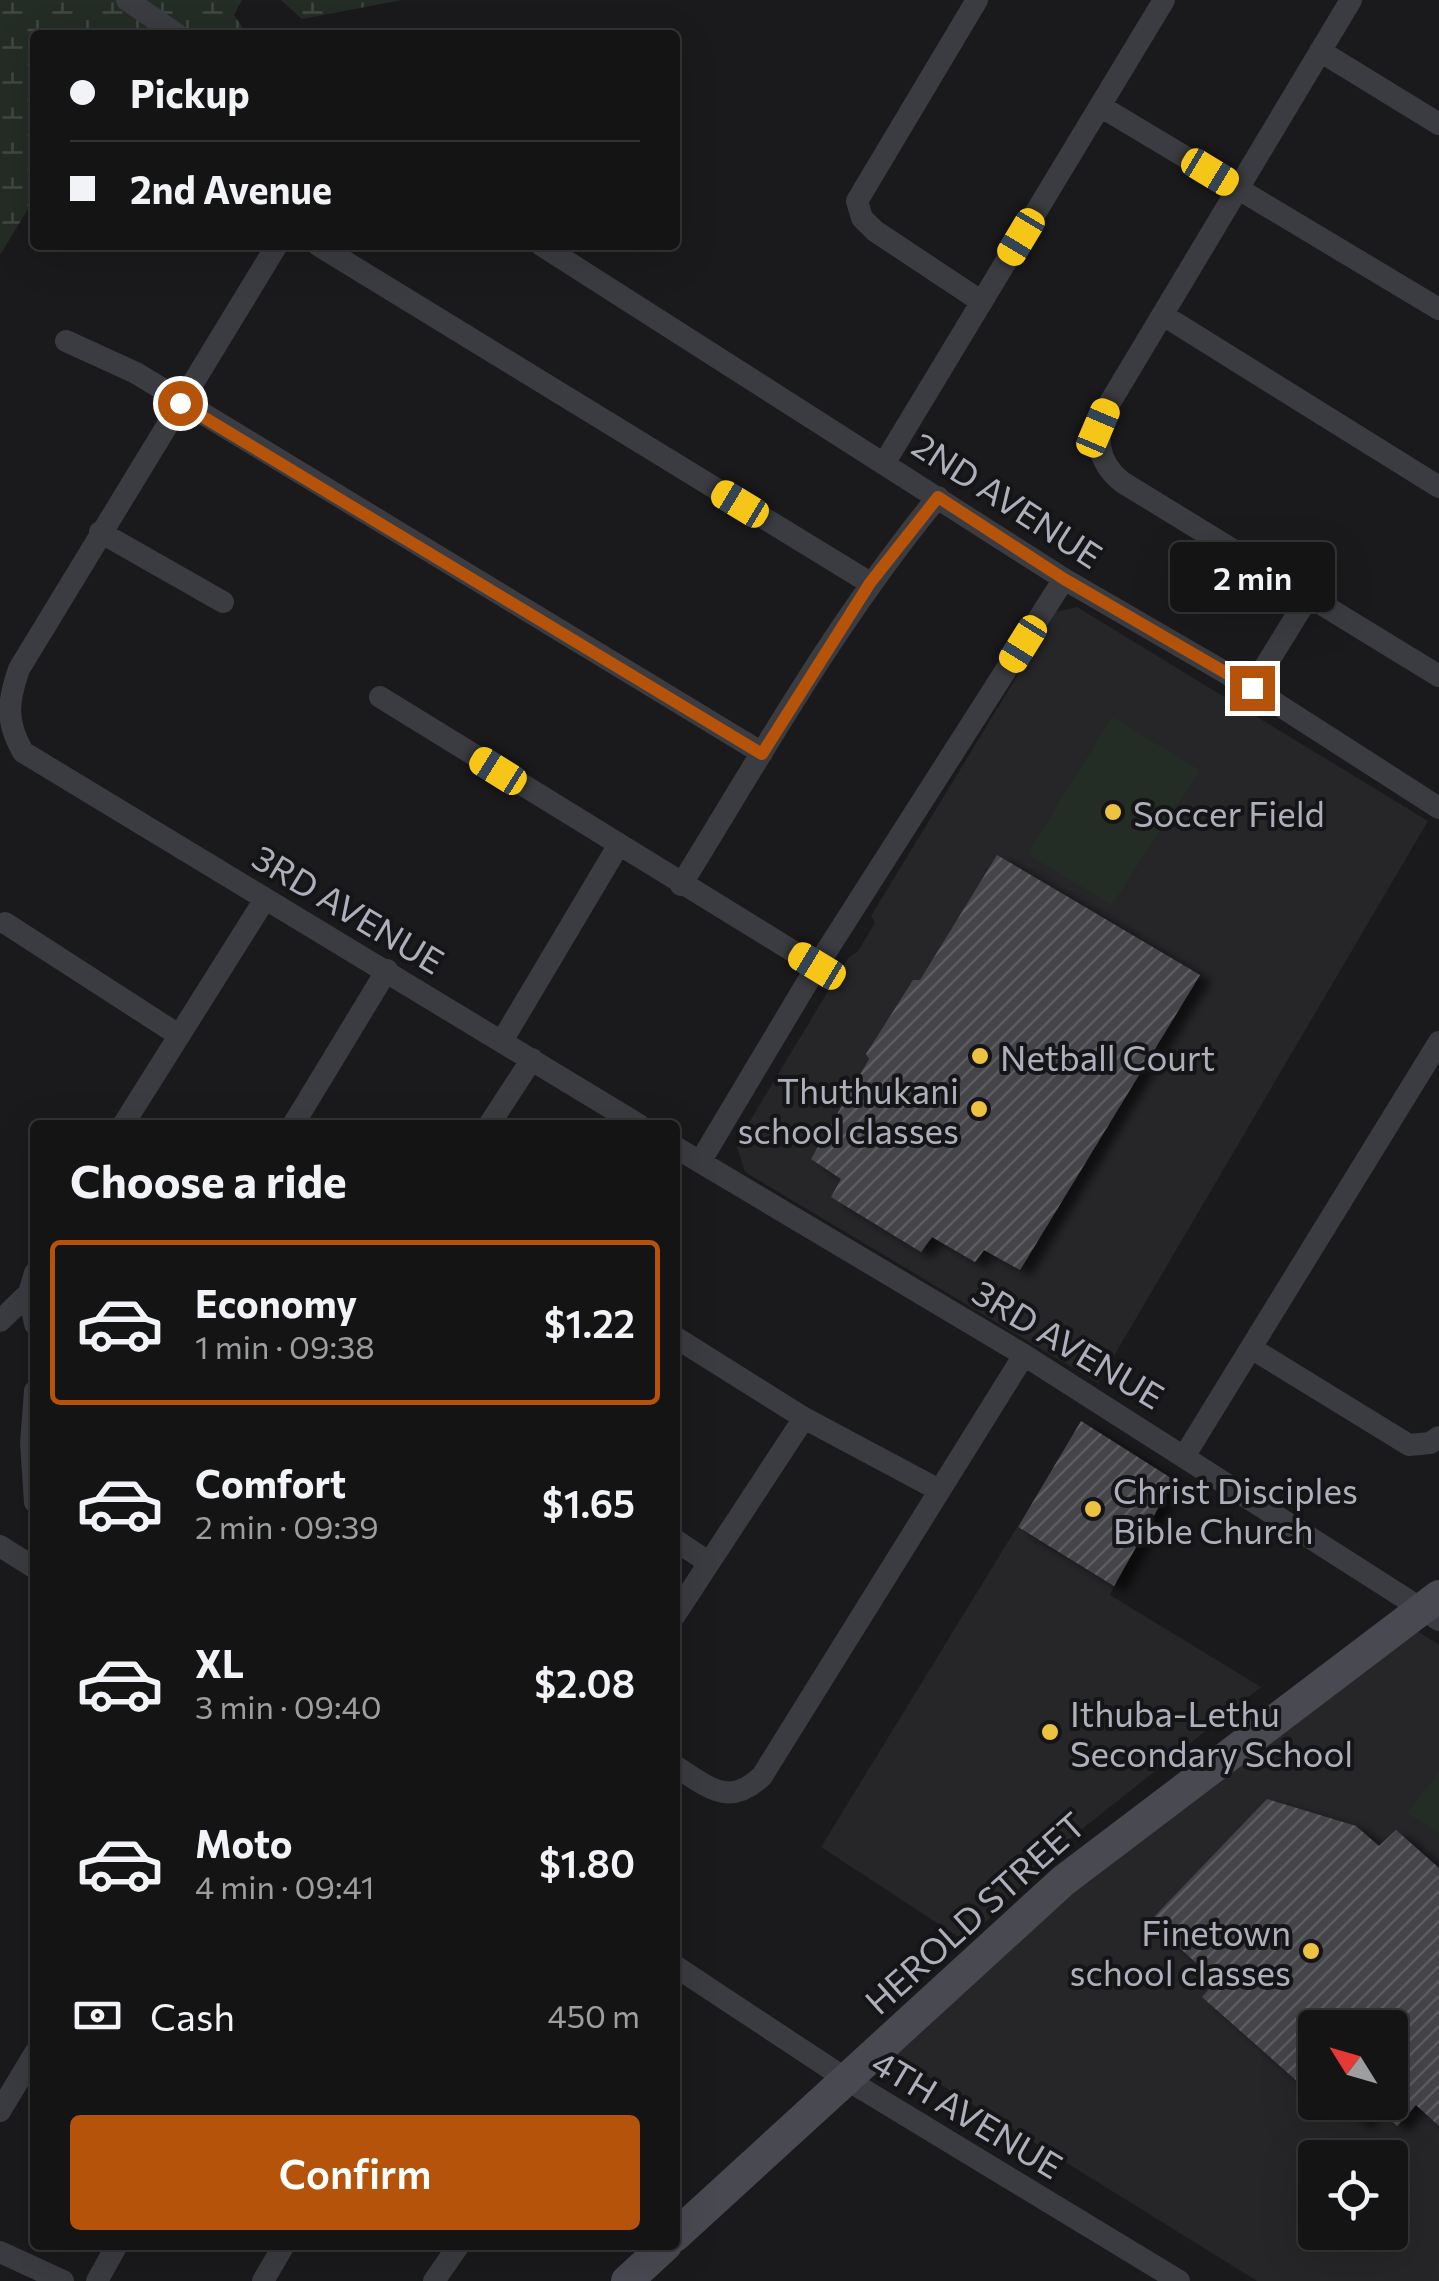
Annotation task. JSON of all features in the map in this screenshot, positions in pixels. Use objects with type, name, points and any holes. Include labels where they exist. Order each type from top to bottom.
[{"type":"street","points":[[127,0],[171,30]]},
{"type":"street","points":[[977,0],[857,201],[862,218],[875,232],[982,302]]},
{"type":"street","points":[[885,462],[1164,0]]},
{"type":"street","points":[[1351,0],[1098,428],[1104,462],[1122,482],[1439,676]]},
{"type":"street","points":[[1320,51],[1439,124]]},
{"type":"street","points":[[1100,106],[1439,309]]},
{"type":"street","points":[[223,602],[100,532],[274,250]]},
{"type":"street","points":[[326,250],[870,583]]},
{"type":"street","name":"2ND AVENUE","points":[[548,250],[1064,579],[1252,688],[1439,808]]},
{"type":"street","points":[[1162,315],[1439,486]]},
{"type":"street","points":[[66,341],[125,367],[762,754]]},
{"type":"street","points":[[681,885],[870,583],[938,497]]},
{"type":"street","name":"3RD AVENUE","points":[[100,532],[14,682],[8,715],[23,752],[631,1120]]},
{"type":"street","points":[[700,1162],[817,966],[1064,579]]},
{"type":"street","points":[[1252,688],[1308,597]]},
{"type":"street","points":[[380,697],[817,966]]},
{"type":"street","points":[[502,1041],[618,846]]},
{"type":"street","points":[[126,1120],[265,899]]},
{"type":"street","points":[[6,923],[177,1034]]},
{"type":"street","points":[[296,1120],[387,970]]},
{"type":"street","points":[[1186,1455],[1439,1042]]},
{"type":"street","points":[[492,1120],[532,1059]]},
{"type":"street","name":"3RD AVENUE","points":[[680,1150],[1024,1354],[1433,1608]]},
{"type":"street","points":[[0,1321],[30,1285]]},
{"type":"street","points":[[680,1340],[804,1418],[937,1489]]},
{"type":"street","points":[[1252,1348],[1410,1445],[1439,1437]]},
{"type":"street","points":[[680,1769],[722,1796],[739,1794],[762,1776],[1024,1354]]},
{"type":"street","points":[[680,1607],[804,1418]]},
{"type":"street","points":[[680,1543],[708,1562]]},
{"type":"street","points":[[0,1546],[30,1565]]},
{"type":"street","name":"HEROLD STREET","points":[[680,2231],[1063,1880],[1433,1608]]},
{"type":"street","name":"4TH AVENUE","points":[[680,1969],[846,2080],[1179,2281]]},
{"type":"street","points":[[0,2111],[30,2060]]},
{"type":"street","points":[[96,2281],[114,2250]]},
{"type":"street","points":[[264,2281],[281,2250]]},
{"type":"street","points":[[434,2281],[456,2250]]},
{"type":"street","points":[[627,2281],[661,2250]]},
{"type":"street","points":[[0,2252],[63,2281]]},
{"type":"shaded area","points":[[1077,607],[1428,821],[1098,1383],[745,1172],[736,1144],[848,958],[858,951],[875,923],[871,916],[1056,612]]},
{"type":"shaded area","name":"Ithuba-Lethu Secondary School","points":[[1017,1527],[1114,1586],[1110,1595],[1261,1687],[1062,1845],[966,1942],[821,1847]]},
{"type":"shaded area","points":[[1414,1629],[1439,1645],[1439,2281],[1257,2281],[888,2052],[1096,1867]]},
{"type":"green space","points":[[0,0],[242,0],[234,15],[244,30],[30,30],[30,208],[0,255]]},
{"type":"green space","points":[[281,0],[402,0],[302,19]]},
{"type":"green space","name":"Soccer Field","points":[[1112,717],[1200,770],[1112,905],[1027,854]]},
{"type":"green space","points":[[1439,1772],[1439,1834],[1407,1813]]},
{"type":"building","name":"Thuthukani school classes","points":[[997,855],[1200,975],[1020,1270],[984,1250],[975,1262],[932,1237],[921,1252],[831,1197],[841,1179],[811,1159],[869,1059],[866,1054],[913,980],[920,980]]},
{"type":"building","name":"Christ Disciples Bible Church","points":[[1081,1421],[1174,1480],[1114,1586],[1018,1527]]},
{"type":"building","name":"Finetown school classes","points":[[1267,1799],[1356,1826],[1379,1846],[1396,1830],[1439,1868],[1439,2126],[1416,2105],[1408,2114],[1408,2010],[1298,2010],[1298,2082],[1202,1997],[1216,1981],[1150,1921]]},
{"type":"place","name":"Soccer Field","points":[[1113,812]]},
{"type":"place","name":"Netball Court","points":[[980,1056]]},
{"type":"place","name":"Thuthukani school classes","points":[[979,1109]]},
{"type":"place","name":"Christ Disciples Bible Church","points":[[1093,1509]]},
{"type":"place","name":"Ithuba-Lethu Secondary School","points":[[1050,1732]]},
{"type":"place","name":"Finetown school classes","points":[[1311,1951]]},
{"type":"route","points":[[180,403],[762,754],[870,583],[938,497],[1064,579],[1252,688]]}]
